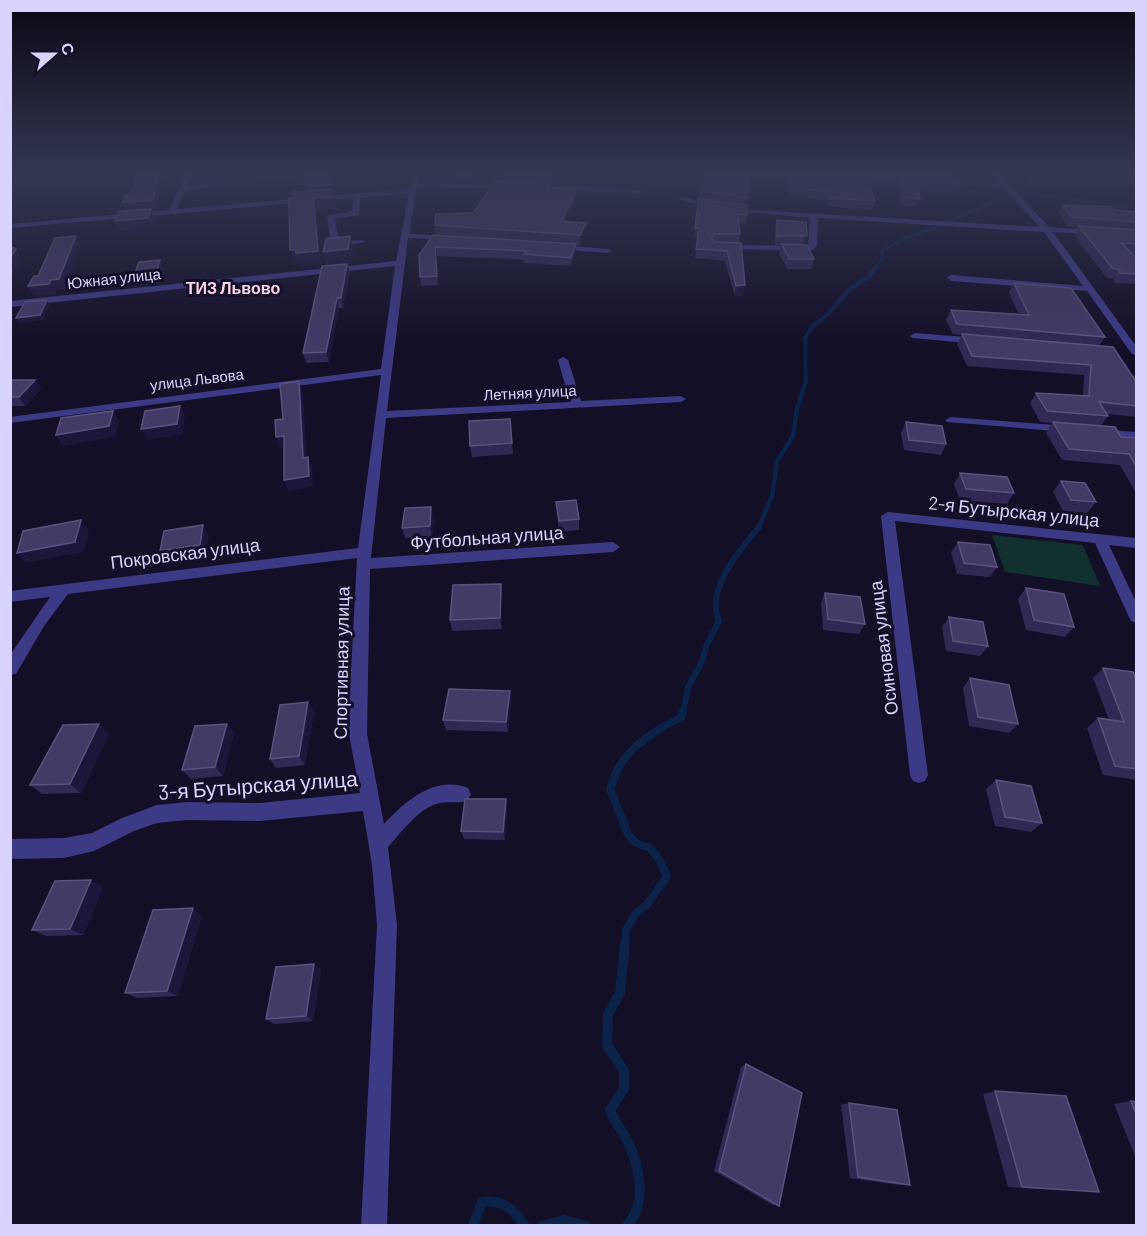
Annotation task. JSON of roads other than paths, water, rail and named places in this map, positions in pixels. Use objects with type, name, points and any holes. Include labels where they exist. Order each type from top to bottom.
[{"type":"street","points":[[333,231],[335,245],[362,242]]},
{"type":"street","name":"Спортивная улица","points":[[374,1226],[387,952],[386,899],[361,756],[357,708],[364,558],[406,231]]},
{"type":"street","points":[[716,247],[806,250],[813,245],[813,231]]},
{"type":"street","points":[[1047,231],[1137,353]]},
{"type":"street","points":[[1059,231],[1137,235]]},
{"type":"street","points":[[405,236],[457,238]]},
{"type":"street","points":[[550,246],[608,251]]},
{"type":"street","name":"Южная улица","points":[[10,304],[400,263]]},
{"type":"street","points":[[951,278],[1090,289]]},
{"type":"street","points":[[915,336],[985,342]]},
{"type":"street","points":[[1125,354],[1137,353]]},
{"type":"street","points":[[563,360],[577,405]]},
{"type":"street","name":"улица Львова","points":[[10,420],[387,371]]},
{"type":"street","name":"Летняя улица","points":[[381,415],[681,399]]},
{"type":"street","points":[[951,420],[1137,435]]},
{"type":"street","name":"2-я Бутырская улица","points":[[888,516],[1137,543]]},
{"type":"street","name":"Осиновая улица","points":[[888,516],[919,775]]},
{"type":"street","points":[[1100,539],[1137,617]]},
{"type":"street","name":"Футбольная улица","points":[[364,558],[613,547]]},
{"type":"street","name":"Покровская улица","points":[[10,597],[64,589],[364,558]]},
{"type":"street","points":[[10,669],[39,622],[64,589]]},
{"type":"street","points":[[378,844],[412,809],[422,802],[438,795],[462,794]]},
{"type":"street","name":"3-я Бутырская улица","points":[[10,849],[64,848],[94,842],[129,824],[157,814],[187,811],[260,812],[370,801]]},
{"type":"waterway","points":[[877,266],[882,259],[882,251],[905,238],[926,231]]},
{"type":"waterway","points":[[806,381],[805,338],[812,327],[826,316],[851,288],[868,278],[878,265]]},
{"type":"waterway","points":[[759,527],[772,496],[777,461],[793,436],[797,409],[806,381]]},
{"type":"waterway","points":[[683,713],[688,687],[702,662],[706,647],[719,621],[716,609],[720,583],[734,558],[759,527]]},
{"type":"waterway","points":[[625,945],[626,930],[636,913],[647,905],[667,876],[660,861],[650,848],[636,843],[628,834],[610,789],[619,767],[631,751],[655,732],[682,717],[683,711]]},
{"type":"waterway","points":[[625,943],[620,993],[608,1014],[607,1045],[624,1071],[624,1089],[610,1110],[631,1148],[640,1183],[638,1207],[626,1226]]},
{"type":"waterway","points":[[473,1226],[482,1202],[502,1204],[517,1215],[525,1226]]},
{"type":"waterway","points":[[542,1226],[564,1220],[586,1226]]},
{"type":"district","name":"ТИЗ Львово","points":[[233,288]]}]
